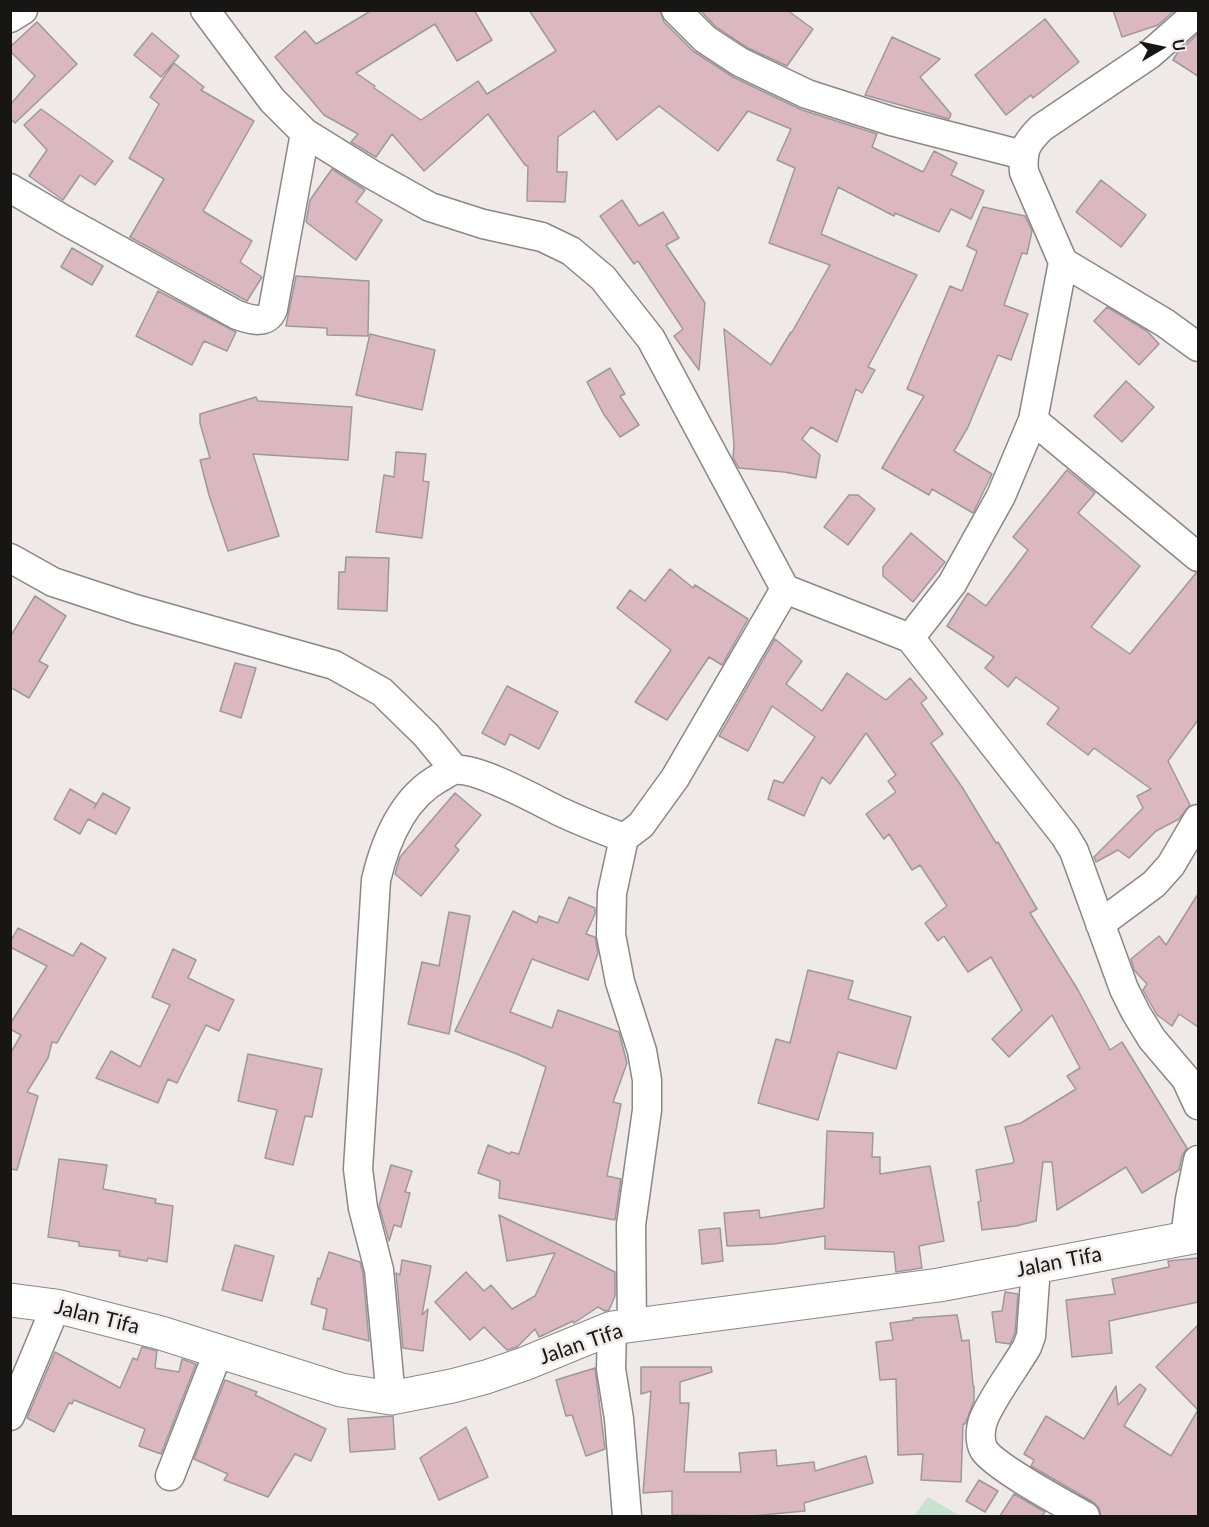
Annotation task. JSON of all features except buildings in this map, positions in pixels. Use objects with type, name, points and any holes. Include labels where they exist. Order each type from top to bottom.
[{"type":"street","points":[[10,18],[23,10]]},
{"type":"street","points":[[206,10],[272,100],[305,133],[370,174],[430,207],[483,224],[542,237],[571,251],[603,278],[651,339],[784,589],[910,638],[1070,843],[1124,989],[1152,1039],[1186,1079],[1198,1105]]},
{"type":"street","points":[[676,10],[705,39],[740,62],[807,94],[891,121],[1023,155]]},
{"type":"street","points":[[910,638],[952,584],[1001,496],[1033,420],[1063,262],[1024,171],[1023,155],[1029,140],[1041,128],[1149,55],[1198,12]]},
{"type":"street","points":[[10,188],[237,315],[250,320],[265,319],[271,315],[273,309],[305,133]]},
{"type":"street","points":[[1063,262],[1165,323],[1198,347]]},
{"type":"street","points":[[1033,420],[1198,557]]},
{"type":"street","points":[[10,558],[53,582],[135,609],[333,665],[382,692],[426,735],[455,770]]},
{"type":"street","points":[[627,1516],[619,1419],[610,1369],[622,1327],[631,1225],[647,1110],[647,1080],[642,1052],[620,982],[611,935],[612,893],[624,838],[641,825],[675,778],[784,589]]},
{"type":"street","points":[[392,1398],[379,1270],[363,1208],[358,1169],[376,880],[383,852],[402,813],[428,784],[455,770],[477,774],[511,787],[563,813],[624,838]]},
{"type":"street","points":[[1101,924],[1154,884],[1166,872],[1198,819]]},
{"type":"street","points":[[1192,1237],[1190,1199],[1198,1160]]},
{"type":"street","name":"Jalan Tifa","points":[[10,1300],[56,1306],[219,1350],[341,1390],[392,1398],[486,1377],[622,1327],[939,1285],[1192,1237]]},
{"type":"street","points":[[1036,1267],[1031,1336],[1027,1347],[984,1419],[980,1435],[981,1444],[985,1452],[1006,1469],[1085,1516]]},
{"type":"street","points":[[10,1416],[56,1306]]},
{"type":"street","points":[[170,1476],[219,1350]]},
{"type":"green space","points":[[928,1497],[961,1516],[914,1516]]}]
